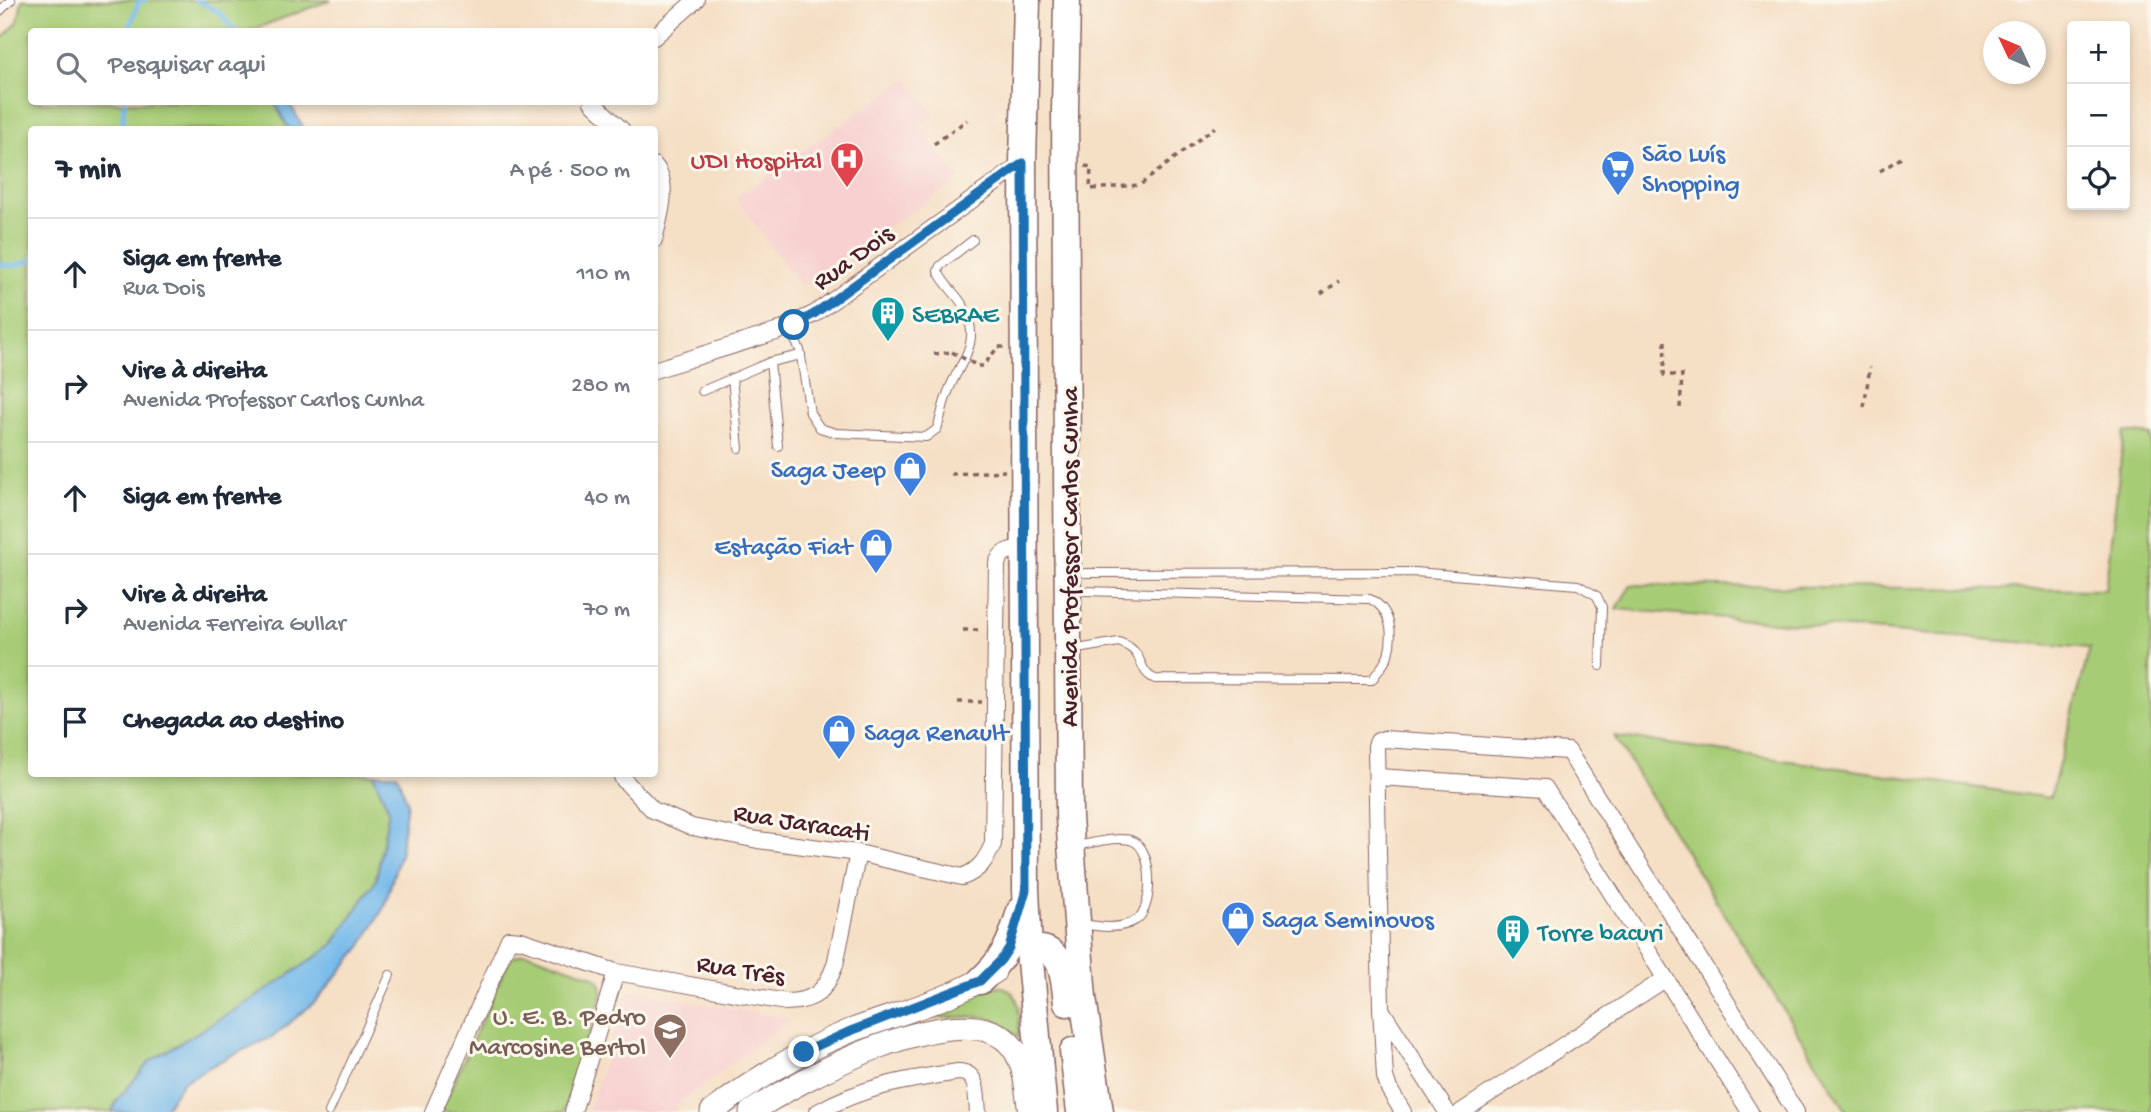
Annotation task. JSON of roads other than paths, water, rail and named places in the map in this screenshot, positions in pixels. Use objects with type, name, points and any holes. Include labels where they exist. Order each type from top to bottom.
[{"type":"main road","name":"Avenida Professor Carlos Cunha","points":[[1027,0],[1023,163],[1026,890],[1028,950],[1044,1112]]},
{"type":"main road","name":"Avenida Professor Carlos Cunha","points":[[1067,0],[1071,846],[1083,998],[1100,1112]]},
{"type":"main road","points":[[980,981],[1009,948],[1026,890]]},
{"type":"main road","points":[[712,1112],[770,1071],[804,1052],[980,981],[1028,950],[1043,948],[1049,951],[1062,969],[1080,1112]]},
{"type":"main road","points":[[758,1109],[801,1082],[854,1057],[924,1033],[965,1027],[988,1030],[1000,1035],[1015,1049],[1020,1060],[1030,1112]]},
{"type":"street","points":[[658,33],[696,0]]},
{"type":"street","points":[[595,105],[618,126]]},
{"type":"street","name":"Rua Dois","points":[[658,369],[788,327],[814,314],[1023,163]]},
{"type":"street","points":[[658,169],[663,189],[658,217]]},
{"type":"street","points":[[1024,548],[1006,551],[997,564],[994,735],[1025,733]]},
{"type":"street","name":"Rua Jaracati","points":[[622,777],[653,810],[692,827],[758,840],[858,853],[962,877],[973,873],[987,858],[993,844],[994,735]]},
{"type":"street","points":[[1404,1112],[1387,1083],[1381,1008],[1376,746],[1378,741],[1384,739],[1567,751],[1796,1112]]},
{"type":"street","points":[[1378,777],[1545,788],[1751,1112]]},
{"type":"street","name":"Rua Três","points":[[433,1112],[506,943],[513,938],[616,972],[786,1002],[810,999],[825,986],[835,965],[858,853]]},
{"type":"street","points":[[573,1112],[616,972]]},
{"type":"street","points":[[1461,1112],[1665,979]]},
{"type":"street","points":[[1381,1008],[1447,1112]]},
{"type":"street","points":[[818,1112],[836,1101],[890,1083],[954,1072],[964,1072],[971,1076],[978,1112]]},
{"type":"lane","points":[[0,11],[11,0]]},
{"type":"lane","points":[[788,327],[801,355],[810,413],[820,428],[836,433],[926,437],[937,429],[948,392],[968,355],[971,341],[969,318],[964,307],[940,278],[938,271],[940,266],[973,240]]},
{"type":"lane","points":[[702,391],[770,362],[801,355]]},
{"type":"lane","points":[[770,362],[778,446]]},
{"type":"lane","points":[[732,378],[739,448]]},
{"type":"lane","points":[[1086,573],[1415,572],[1578,585],[1597,596],[1602,607],[1600,666]]},
{"type":"lane","points":[[1068,651],[1119,642],[1135,652],[1143,671],[1155,679],[1372,680],[1388,657],[1389,621],[1379,603],[1370,599],[1084,591]]},
{"type":"lane","points":[[1071,846],[1123,839],[1133,841],[1144,851],[1148,865],[1147,902],[1140,917],[1126,925],[1112,927],[1077,923]]},
{"type":"lane","points":[[329,1112],[390,975]]},
{"type":"water","points":[[276,105],[291,105],[302,126],[287,126]]},
{"type":"water","points":[[374,777],[398,777],[407,802],[400,854],[384,907],[361,947],[316,1001],[274,1036],[183,1082],[162,1112],[112,1112],[117,1100],[150,1061],[261,994],[332,946],[376,880],[389,810]]},
{"type":"waterway","points":[[129,28],[139,1],[145,0]]},
{"type":"waterway","points":[[197,0],[220,13],[233,28]]},
{"type":"waterway","points":[[122,126],[124,105]]},
{"type":"waterway","points":[[0,264],[13,266],[28,261]]},
{"type":"place","name":"UDI Hospital","points":[[847,189]]},
{"type":"place","name":"São Luís Shopping","points":[[1618,197]]},
{"type":"place","name":"SEBRAE","points":[[888,343]]},
{"type":"place","name":"Saga Jeep","points":[[910,498]]},
{"type":"place","name":"Estação Fiat","points":[[876,575]]},
{"type":"place","name":"Saga Renault","points":[[839,761]]},
{"type":"place","name":"Saga Seminovos","points":[[1238,948]]},
{"type":"place","name":"Torre bacuri","points":[[1513,961]]},
{"type":"place","name":"U. E. B. Pedro Marcosine Bertol","points":[[670,1060]]}]
